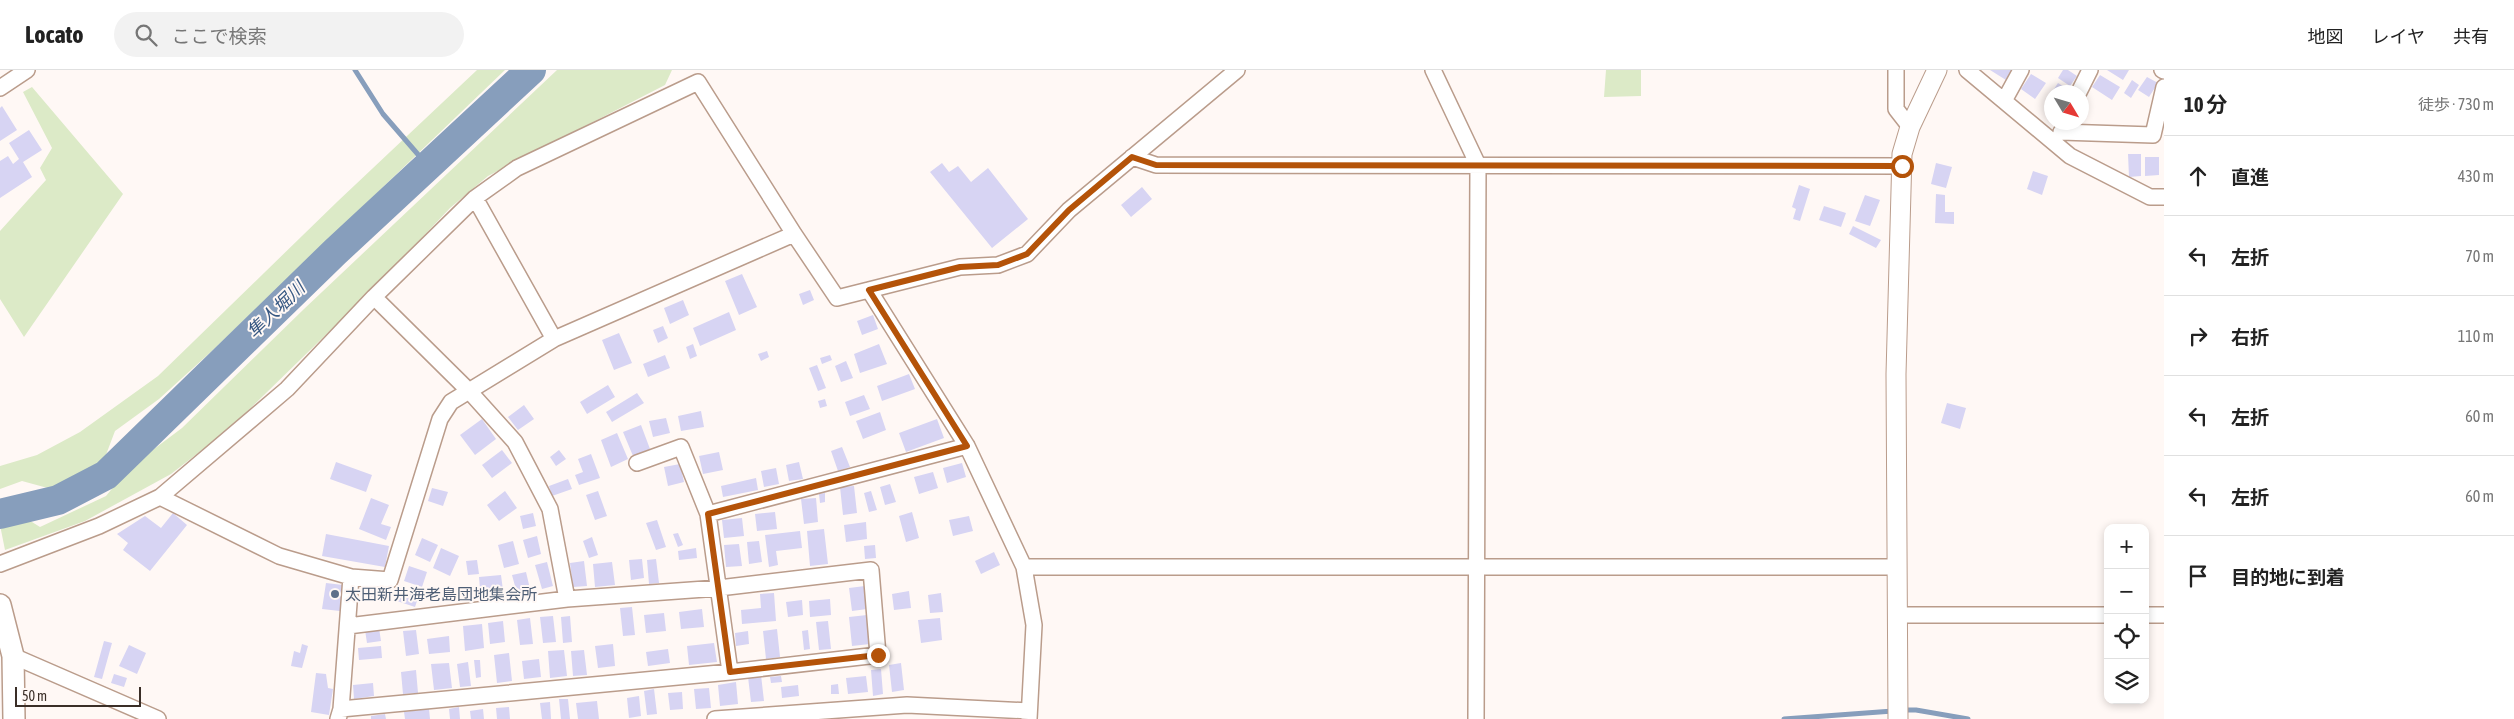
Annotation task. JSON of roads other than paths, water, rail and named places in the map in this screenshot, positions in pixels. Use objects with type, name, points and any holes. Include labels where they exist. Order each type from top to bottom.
[{"type":"main road","points":[[0,605],[14,656],[14,719]]},
{"type":"street","points":[[0,88],[27,70]]},
{"type":"street","points":[[0,564],[100,526],[160,497],[287,389],[374,297],[475,198],[516,168],[698,82],[794,234],[837,298],[960,267],[998,265],[1027,254],[1069,210],[1237,70]]},
{"type":"street","points":[[1433,70],[1478,165],[1476,719]]},
{"type":"street","points":[[1896,70],[1896,109],[1910,127]]},
{"type":"street","points":[[1898,719],[1896,374],[1902,154],[1910,127],[1937,70]]},
{"type":"street","points":[[1967,70],[2004,101],[2060,132],[2153,135],[2164,87]]},
{"type":"street","points":[[2004,101],[2021,70]]},
{"type":"street","points":[[2082,85],[2090,70]]},
{"type":"street","points":[[2060,132],[2070,156],[2150,196],[2164,197]]},
{"type":"street","points":[[1132,157],[1156,165],[1902,166]]},
{"type":"street","points":[[475,198],[554,339]]},
{"type":"street","points":[[160,497],[279,556],[352,577],[390,580],[440,419],[451,402],[554,339],[794,234]]},
{"type":"street","points":[[715,719],[906,705],[1029,715],[1034,625],[1024,567],[967,446],[869,290]]},
{"type":"street","points":[[374,297],[470,392],[515,442],[550,509],[567,599]]},
{"type":"street","points":[[708,514],[967,446]]},
{"type":"street","points":[[637,463],[681,447],[708,514],[730,672]]},
{"type":"street","points":[[1024,567],[1897,567]]},
{"type":"street","points":[[348,626],[567,599],[719,588],[871,570],[878,655],[340,714],[352,577]]},
{"type":"street","points":[[1898,615],[2104,615]]},
{"type":"street","points":[[2149,615],[2164,615]]},
{"type":"street","points":[[14,656],[158,719]]},
{"type":"waterway","points":[[355,70],[383,114],[428,166]]},
{"type":"waterway","name":"隼人堀川","points":[[0,514],[58,500],[106,475],[335,252],[531,70]]},
{"type":"waterway","points":[[1902,710],[1916,710],[1968,719]]},
{"type":"waterway","points":[[1784,719],[1893,711]]},
{"type":"place","name":"太田新井海老島団地集会所","points":[[335,594]]}]
